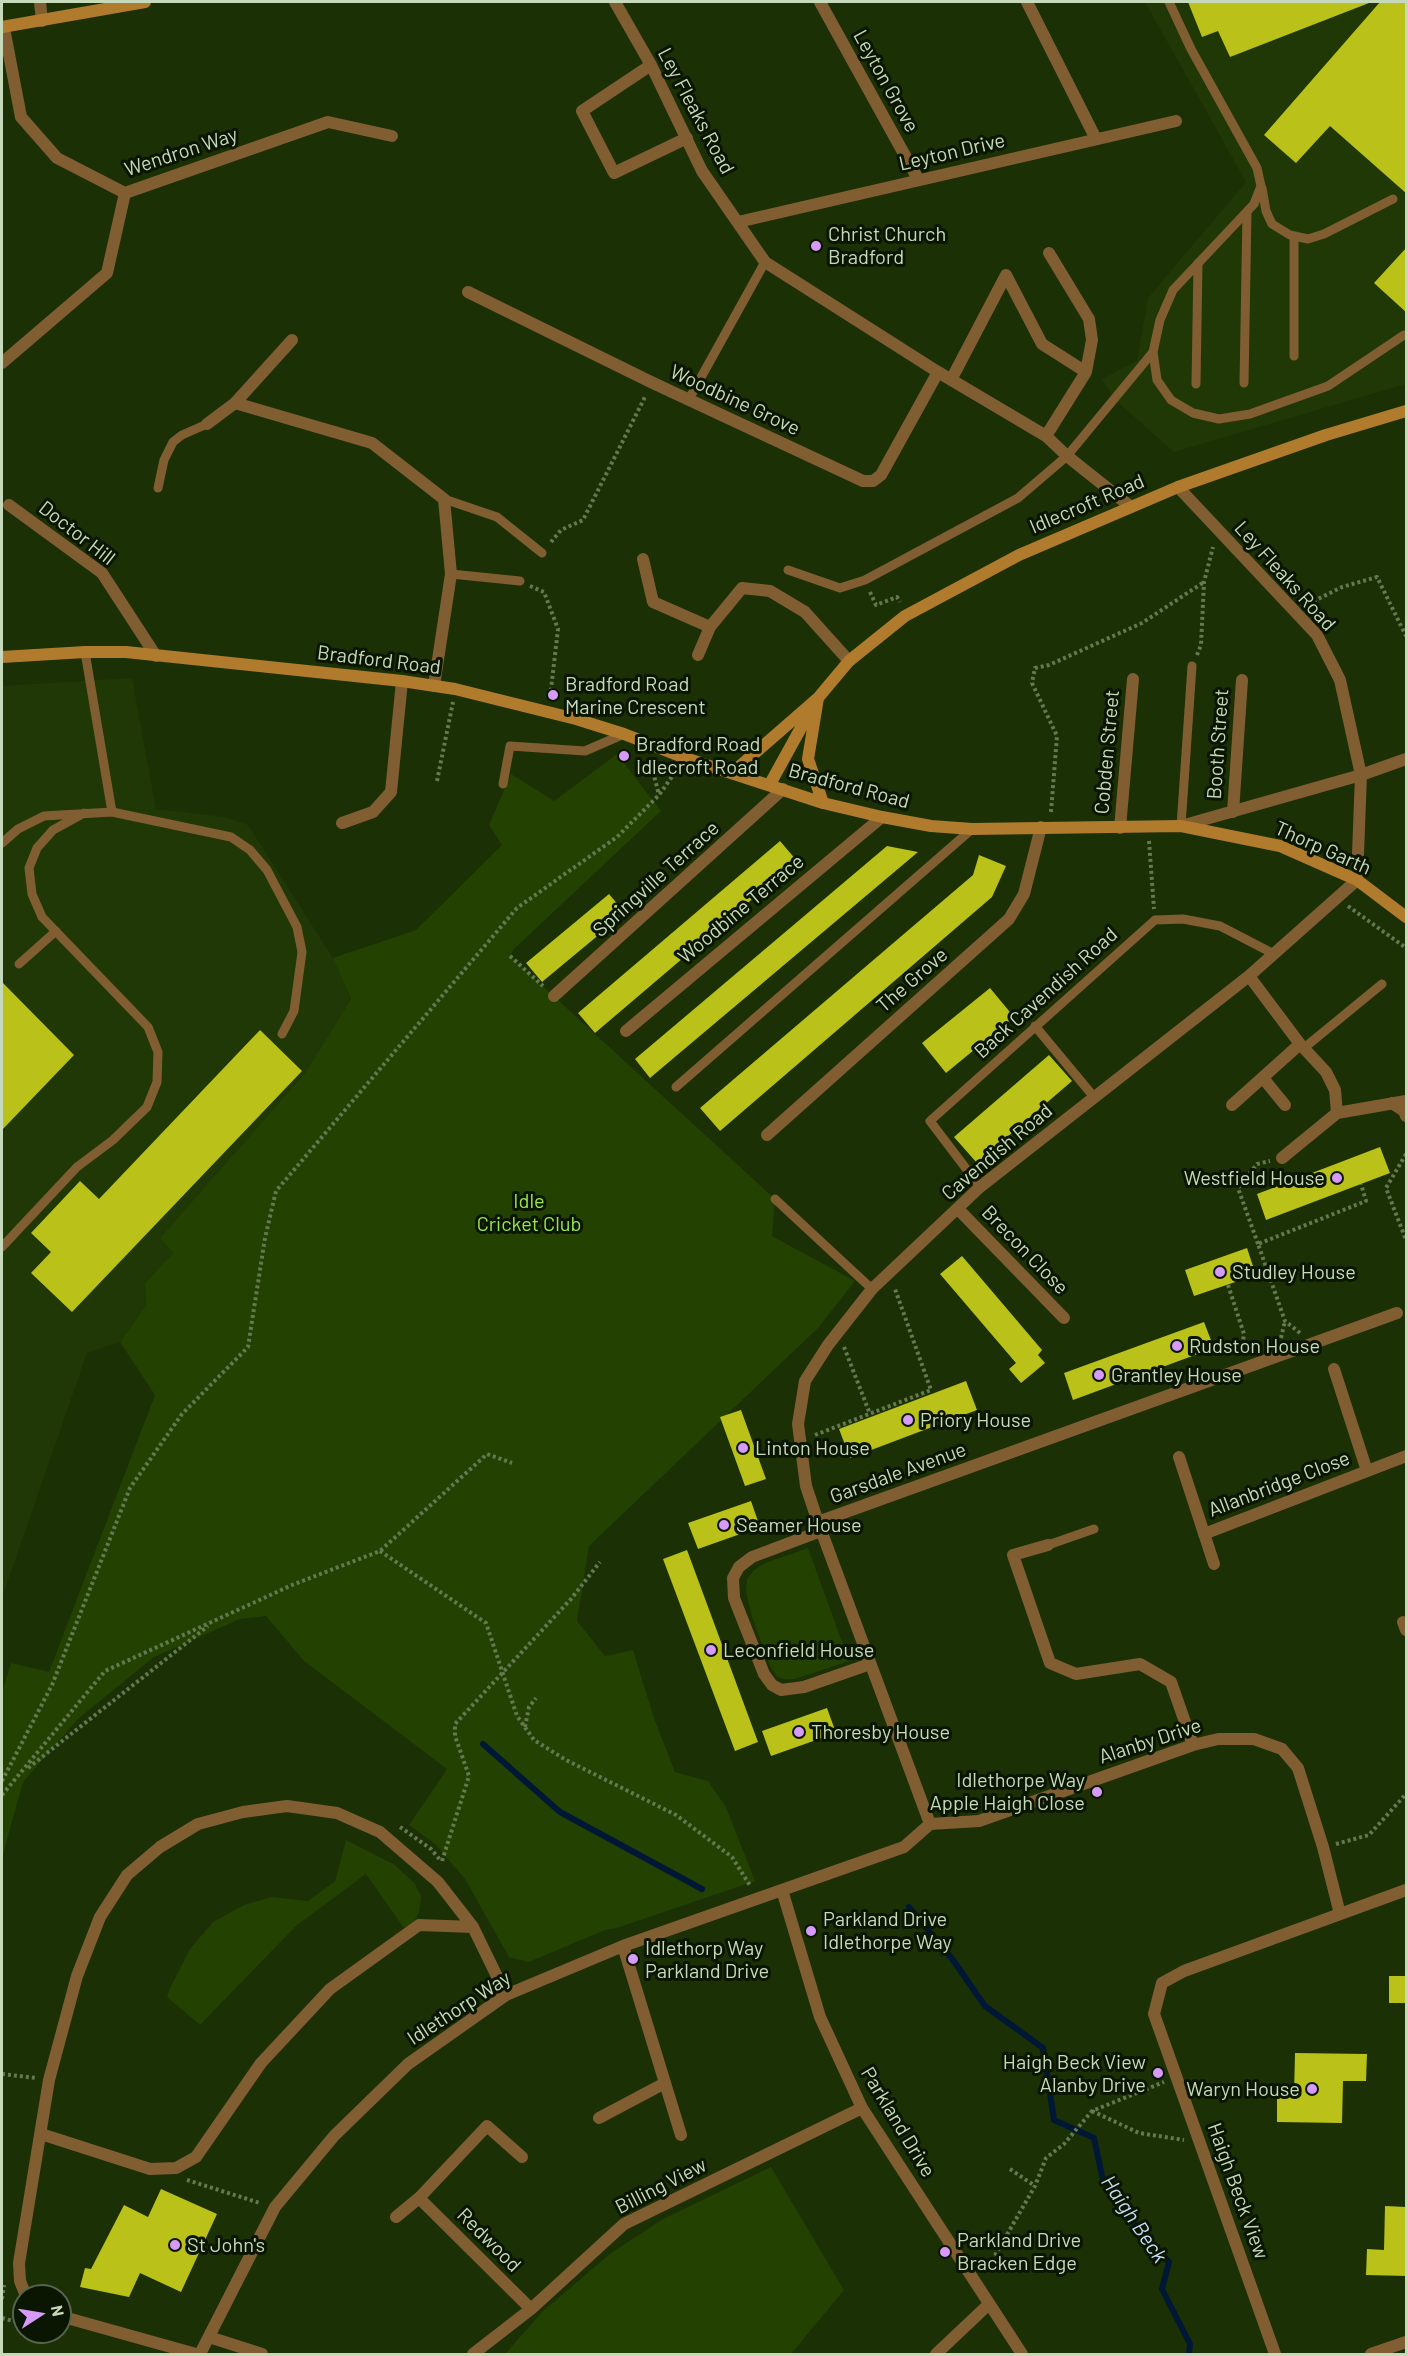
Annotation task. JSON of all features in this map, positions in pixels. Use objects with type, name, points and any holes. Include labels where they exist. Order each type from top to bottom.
[{"type":"street","points":[[40,2],[42,21]]},
{"type":"street","points":[[2,28],[145,2]]},
{"type":"street","name":"Ley Fleaks Road","points":[[615,2],[651,65],[702,171],[765,262],[938,372],[1046,436],[1067,456],[1131,507]]},
{"type":"street","name":"Leyton Grove","points":[[820,2],[918,179]]},
{"type":"street","points":[[1027,2],[1096,139]]},
{"type":"street","name":"Wendron Way","points":[[2,28],[21,117],[57,158],[125,193],[328,122],[392,136]]},
{"type":"street","points":[[651,65],[582,111],[614,172],[687,138]]},
{"type":"street","name":"Leyton Drive","points":[[738,222],[1176,121]]},
{"type":"street","points":[[2,363],[107,273],[125,193]]},
{"type":"street","points":[[1046,436],[1086,372],[1092,340],[1089,319],[1049,253]]},
{"type":"street","points":[[951,380],[1006,275],[1042,344],[1086,372]]},
{"type":"street","name":"Woodbine Grove","points":[[468,292],[652,383],[863,481],[873,481],[881,475],[938,372]]},
{"type":"street","points":[[207,424],[235,403],[292,340]]},
{"type":"street","points":[[235,403],[372,443],[444,499],[451,574],[434,686]]},
{"type":"street","name":"Idlecroft Road","points":[[732,773],[818,698],[849,661],[906,616],[1019,555],[1178,487],[1326,435],[1407,411]]},
{"type":"street","name":"Ley Fleaks Road","points":[[1178,487],[1317,635],[1340,680],[1361,775],[1357,880]]},
{"type":"street","name":"Doctor Hill","points":[[9,505],[102,573],[156,656]]},
{"type":"street","points":[[644,559],[653,602],[710,627]]},
{"type":"street","points":[[698,655],[710,627],[742,588],[770,591],[805,612],[849,661]]},
{"type":"street","name":"Bradford Road","points":[[2,657],[126,652],[402,681],[455,689],[549,712],[624,734],[685,758],[823,803],[931,826],[972,829],[1181,826],[1361,775],[1407,759]]},
{"type":"street","name":"Cobden Street","points":[[1120,828],[1133,679]]},
{"type":"street","name":"Booth Street","points":[[1233,812],[1242,680]]},
{"type":"street","points":[[342,823],[373,812],[391,792],[402,681]]},
{"type":"street","points":[[818,698],[808,759],[823,803]]},
{"type":"street","name":"Idlecroft Road","points":[[770,784],[818,698]]},
{"type":"street","name":"Springville Terrace","points":[[554,996],[783,789]]},
{"type":"street","name":"Woodbine Terrace","points":[[626,1031],[882,817]]},
{"type":"street","name":"Thorp Garth","points":[[1181,826],[1280,846],[1357,880],[1405,911]]},
{"type":"street","name":"The Grove","points":[[767,1135],[1009,919],[1024,894],[1046,827]]},
{"type":"street","name":"Cavendish Road","points":[[930,1824],[819,1527],[806,1486],[798,1424],[805,1381],[838,1332],[872,1289],[980,1187],[1249,976],[1357,880]]},
{"type":"street","points":[[1249,976],[1302,1046],[1326,1072],[1335,1090],[1337,1113]]},
{"type":"street","points":[[1232,1105],[1302,1046]]},
{"type":"street","points":[[1263,1078],[1285,1105]]},
{"type":"street","points":[[1282,1158],[1337,1113],[1407,1101]]},
{"type":"street","points":[[1392,1103],[1404,1111],[1407,1116]]},
{"type":"street","name":"Brecon Close","points":[[958,1209],[1064,1318]]},
{"type":"street","name":"Garsdale Avenue","points":[[819,1527],[1397,1313]]},
{"type":"street","name":"Allanbridge Close","points":[[1334,1369],[1367,1471]]},
{"type":"street","name":"Allanbridge Close","points":[[1204,1534],[1407,1456]]},
{"type":"street","name":"Allanbridge Close","points":[[1179,1457],[1214,1564]]},
{"type":"street","points":[[819,1527],[752,1557],[739,1567],[733,1578],[735,1598],[764,1674],[772,1685],[781,1690],[804,1687],[870,1664]]},
{"type":"street","points":[[1048,1545],[1013,1555],[1050,1663],[1076,1674],[1140,1664],[1171,1682],[1193,1745]]},
{"type":"street","name":"Alanby Drive","points":[[930,1824],[979,1821],[1193,1745],[1218,1739],[1254,1739],[1282,1749],[1298,1768],[1323,1847],[1340,1914]]},
{"type":"street","points":[[21,2284],[19,2263],[49,2080],[76,1976],[100,1917],[128,1875],[160,1847],[198,1824],[243,1812],[287,1806],[337,1813],[380,1832],[438,1882],[473,1927],[506,1995]]},
{"type":"street","name":"Idlethorp Way","points":[[198,2355],[275,2207],[334,2136],[408,2064],[506,1995],[622,1946],[904,1847],[930,1824]]},
{"type":"street","name":"Parkland Drive","points":[[782,1890],[820,2017],[862,2108],[1022,2355]]},
{"type":"street","points":[[1340,1914],[1407,1890]]},
{"type":"street","name":"Haigh Beck View","points":[[1275,2355],[1154,2014],[1162,1983],[1184,1971],[1340,1914]]},
{"type":"street","points":[[41,2134],[150,2169],[176,2168],[196,2157],[261,2063],[330,1989],[419,1925],[473,1927]]},
{"type":"street","points":[[622,1946],[681,2135]]},
{"type":"street","points":[[599,2118],[665,2082]]},
{"type":"street","name":"Billing View","points":[[473,2355],[531,2309],[624,2224],[862,2108]]},
{"type":"street","points":[[396,2217],[419,2198],[487,2126],[522,2157]]},
{"type":"street","name":"Redwood","points":[[419,2198],[531,2309]]},
{"type":"street","points":[[936,2355],[989,2304]]},
{"type":"street","points":[[72,2319],[198,2355]]},
{"type":"street","points":[[209,2337],[262,2355]]},
{"type":"street","points":[[1371,2355],[1407,2342]]},
{"type":"lane","points":[[1169,2],[1191,50],[1257,168],[1266,211],[1272,224],[1294,236],[1308,239],[1324,234],[1393,199]]},
{"type":"lane","points":[[1261,186],[1254,204],[1173,290],[1160,320],[1153,352],[1158,380],[1171,400],[1193,413],[1219,419],[1250,414],[1328,386],[1404,335]]},
{"type":"lane","points":[[1244,383],[1247,212]]},
{"type":"lane","points":[[1294,236],[1294,356]]},
{"type":"lane","points":[[689,399],[765,262]]},
{"type":"lane","points":[[1196,384],[1198,263]]},
{"type":"lane","points":[[788,570],[840,588],[865,580],[1018,498],[1067,456],[1153,352]]},
{"type":"lane","points":[[158,488],[164,460],[173,442],[182,435],[207,424]]},
{"type":"lane","points":[[444,499],[497,517],[542,553]]},
{"type":"lane","points":[[451,574],[520,581]]},
{"type":"lane","points":[[85,652],[112,812]]},
{"type":"lane","points":[[1181,826],[1192,666]]},
{"type":"lane","points":[[503,784],[510,746],[585,752],[624,734]]},
{"type":"lane","points":[[2,843],[18,829],[44,816],[112,812],[231,837],[250,850],[267,870],[297,927],[302,952],[294,1011],[282,1034]]},
{"type":"lane","points":[[2,1247],[77,1167],[114,1140],[147,1107],[157,1082],[158,1052],[148,1027],[42,918],[32,894],[29,868],[37,848],[53,830],[84,813]]},
{"type":"lane","points":[[676,1087],[972,829]]},
{"type":"lane","points":[[1155,921],[1183,919],[1220,926],[1274,954]]},
{"type":"lane","name":"Back Cavendish Road","points":[[980,1187],[930,1121],[1155,921]]},
{"type":"lane","points":[[20,964],[56,931]]},
{"type":"lane","points":[[1302,1046],[1382,984]]},
{"type":"lane","points":[[1035,1026],[1094,1097]]},
{"type":"lane","points":[[775,1199],[872,1289]]},
{"type":"lane","points":[[1048,1545],[1094,1529]]},
{"type":"path","points":[[542,553],[561,530],[583,520],[652,383]]},
{"type":"path","points":[[1192,666],[1201,645],[1204,582],[1217,529]]},
{"type":"path","points":[[1294,611],[1342,587],[1377,577],[1407,636]]},
{"type":"path","points":[[865,580],[876,605],[897,597],[906,616]]},
{"type":"path","points":[[520,581],[544,591],[558,629],[549,712]]},
{"type":"path","points":[[1046,827],[1057,736],[1032,683],[1035,668],[1049,665],[1142,623],[1204,582]]},
{"type":"path","points":[[437,781],[455,689]]},
{"type":"path","points":[[645,742],[659,795]]},
{"type":"path","points":[[2,1781],[52,1685],[130,1488],[182,1414],[248,1347],[265,1238],[276,1191],[517,908],[617,837],[659,795],[685,758]]},
{"type":"path","points":[[1148,826],[1155,921]]},
{"type":"path","points":[[1337,898],[1407,948]]},
{"type":"path","points":[[510,956],[554,996]]},
{"type":"path","points":[[1407,1154],[1386,1188],[1407,1240]]},
{"type":"path","points":[[1281,1340],[1285,1321],[1238,1188],[1257,1164],[1282,1158]]},
{"type":"path","points":[[1258,1244],[1366,1201],[1361,1184]]},
{"type":"path","points":[[800,1440],[932,1390],[889,1274]]},
{"type":"path","points":[[1228,1285],[1244,1334],[1241,1354]]},
{"type":"path","points":[[1285,1321],[1300,1333]]},
{"type":"path","points":[[838,1332],[870,1414]]},
{"type":"path","points":[[2,1796],[105,1671],[292,1585],[380,1551],[487,1454],[512,1463]]},
{"type":"path","points":[[380,1551],[486,1623],[517,1716],[534,1740],[566,1760],[686,1822],[732,1857],[757,1898]]},
{"type":"path","points":[[438,1882],[441,1861],[469,1776],[455,1736],[455,1724],[571,1599],[600,1562]]},
{"type":"path","points":[[22,1773],[213,1622]]},
{"type":"path","points":[[525,1728],[529,1707],[536,1698]]},
{"type":"path","points":[[1323,1847],[1369,1835],[1407,1794]]},
{"type":"path","points":[[395,1824],[431,1849],[441,1861]]},
{"type":"path","points":[[31,2090],[36,2066]]},
{"type":"path","points":[[2,2074],[49,2080]]},
{"type":"path","points":[[977,2287],[1035,2186],[1046,2158],[1064,2144],[1092,2111],[1176,2078]]},
{"type":"path","points":[[1092,2111],[1139,2133],[1200,2143]]},
{"type":"path","points":[[1010,2169],[1035,2186]]},
{"type":"path","points":[[184,2179],[275,2207]]},
{"type":"path","points":[[2,2299],[5,2276]]},
{"type":"shaded area","points":[[1145,2],[1406,2],[1406,384],[1174,452],[1114,399],[1102,379],[1137,361],[1148,298],[1246,182]]},
{"type":"shaded area","points":[[132,678],[156,809],[225,817],[248,825],[333,958],[351,999],[305,1073],[160,1238],[173,1253],[145,1283],[146,1305],[120,1342],[87,1353],[2,1598],[2,686]]},
{"type":"green space","name":"Idle Cricket Club","points":[[617,754],[661,811],[514,949],[510,956],[775,1199],[772,1236],[855,1281],[818,1328],[589,1546],[577,1621],[605,1656],[633,1650],[654,1718],[675,1772],[708,1781],[726,1807],[755,1881],[617,1928],[605,1930],[529,1962],[509,1957],[465,1879],[435,1844],[409,1825],[447,1769],[304,1661],[266,1616],[240,1619],[154,1657],[79,1718],[23,1782],[2,1858],[2,1692],[11,1663],[49,1672],[155,1395],[120,1342],[146,1305],[145,1283],[173,1253],[160,1238],[305,1073],[351,999],[333,958],[416,930],[502,845],[489,825],[511,774],[554,801]]},
{"type":"green space","points":[[808,1548],[849,1661],[795,1679],[785,1679],[777,1677],[770,1666],[752,1617],[746,1591],[747,1579],[754,1570],[765,1563]]},
{"type":"green space","points":[[346,1840],[395,1865],[415,1884],[421,1896],[419,1912],[414,1922],[404,1928],[366,1874],[296,1926],[200,2025],[167,1997],[190,1949],[213,1922],[244,1905],[272,1897],[308,1901],[335,1881]]},
{"type":"green space","points":[[771,2167],[844,2290],[791,2354],[505,2354],[543,2311],[611,2253],[663,2219]]},
{"type":"building","points":[[1188,2],[1369,3],[1230,57],[1218,31],[1202,37]]},
{"type":"building","points":[[1380,2],[1407,2],[1407,194],[1330,126],[1296,163],[1264,135]]},
{"type":"building","points":[[1407,247],[1407,313],[1374,283]]},
{"type":"building","points":[[780,841],[797,861],[595,1033],[578,1013]]},
{"type":"building","points":[[887,846],[918,852],[650,1078],[635,1059]]},
{"type":"building","points":[[979,855],[1006,866],[992,897],[720,1131],[700,1108],[973,875]]},
{"type":"building","points":[[609,894],[625,913],[542,982],[526,963]]},
{"type":"building","points":[[2,982],[74,1055],[2,1130]]},
{"type":"building","points":[[990,988],[1014,1017],[946,1073],[922,1043]]},
{"type":"building","points":[[260,1030],[302,1071],[72,1312],[31,1273],[51,1252],[31,1233],[80,1181],[99,1199]]},
{"type":"building","points":[[1049,1055],[1072,1081],[977,1163],[954,1137]]},
{"type":"building","name":"Westfield House","points":[[1380,1147],[1390,1173],[1266,1220],[1257,1194]]},
{"type":"building","name":"Studley House","points":[[1247,1248],[1256,1275],[1194,1296],[1185,1270]]},
{"type":"building","points":[[962,1256],[1042,1350],[1038,1355],[1045,1363],[1021,1383],[1009,1369],[1016,1363],[940,1274]]},
{"type":"building","points":[[1204,1322],[1214,1348],[1073,1400],[1064,1373]]},
{"type":"building","name":"Priory House","points":[[966,1381],[977,1410],[850,1458],[839,1429]]},
{"type":"building","name":"Linton House","points":[[741,1410],[766,1479],[745,1486],[720,1417]]},
{"type":"building","name":"Seamer House","points":[[751,1501],[760,1527],[698,1549],[688,1523]]},
{"type":"building","name":"Leconfield House","points":[[687,1550],[758,1742],[735,1751],[663,1559]]},
{"type":"building","name":"Thoresby House","points":[[827,1708],[836,1733],[771,1756],[762,1731]]},
{"type":"building","points":[[1389,1976],[1407,1976],[1407,2003],[1389,2003]]},
{"type":"building","name":"Waryn House","points":[[1295,2053],[1367,2054],[1366,2081],[1343,2081],[1342,2123],[1277,2122],[1277,2096],[1294,2096]]},
{"type":"building","points":[[161,2189],[217,2214],[181,2292],[140,2273],[129,2297],[80,2287],[85,2268],[91,2269],[124,2205],[148,2217]]},
{"type":"building","points":[[1385,2206],[1407,2207],[1407,2276],[1366,2275],[1367,2249],[1384,2250]]},
{"type":"waterway","points":[[483,1744],[560,1812],[702,1889]]},
{"type":"waterway","name":"Haigh Beck","points":[[909,1907],[953,1960],[985,2006],[1043,2048],[1054,2120],[1094,2138],[1102,2176],[1137,2227],[1169,2262],[1162,2289],[1190,2344],[1189,2354]]},
{"type":"place","name":"Christ Church Bradford","points":[[816,246]]},
{"type":"place","name":"Bradford Road Marine Crescent","points":[[553,695]]},
{"type":"place","name":"Bradford Road Idlecroft Road","points":[[624,756]]},
{"type":"place","name":"Westfield House","points":[[1337,1178]]},
{"type":"place","name":"Studley House","points":[[1220,1272]]},
{"type":"place","name":"Rudston House","points":[[1177,1346]]},
{"type":"place","name":"Grantley House","points":[[1099,1375]]},
{"type":"place","name":"Priory House","points":[[908,1420]]},
{"type":"place","name":"Linton House","points":[[743,1448]]},
{"type":"place","name":"Seamer House","points":[[724,1525]]},
{"type":"place","name":"Leconfield House","points":[[711,1650]]},
{"type":"place","name":"Thoresby House","points":[[799,1732]]},
{"type":"place","name":"Idlethorpe Way Apple Haigh Close","points":[[1097,1792]]},
{"type":"place","name":"Parkland Drive Idlethorpe Way","points":[[811,1931]]},
{"type":"place","name":"Idlethorp Way Parkland Drive","points":[[633,1959]]},
{"type":"place","name":"Haigh Beck View Alanby Drive","points":[[1158,2073]]},
{"type":"place","name":"Waryn House","points":[[1312,2089]]},
{"type":"place","name":"St John's","points":[[175,2245]]},
{"type":"place","name":"Parkland Drive Bracken Edge","points":[[945,2252]]}]
